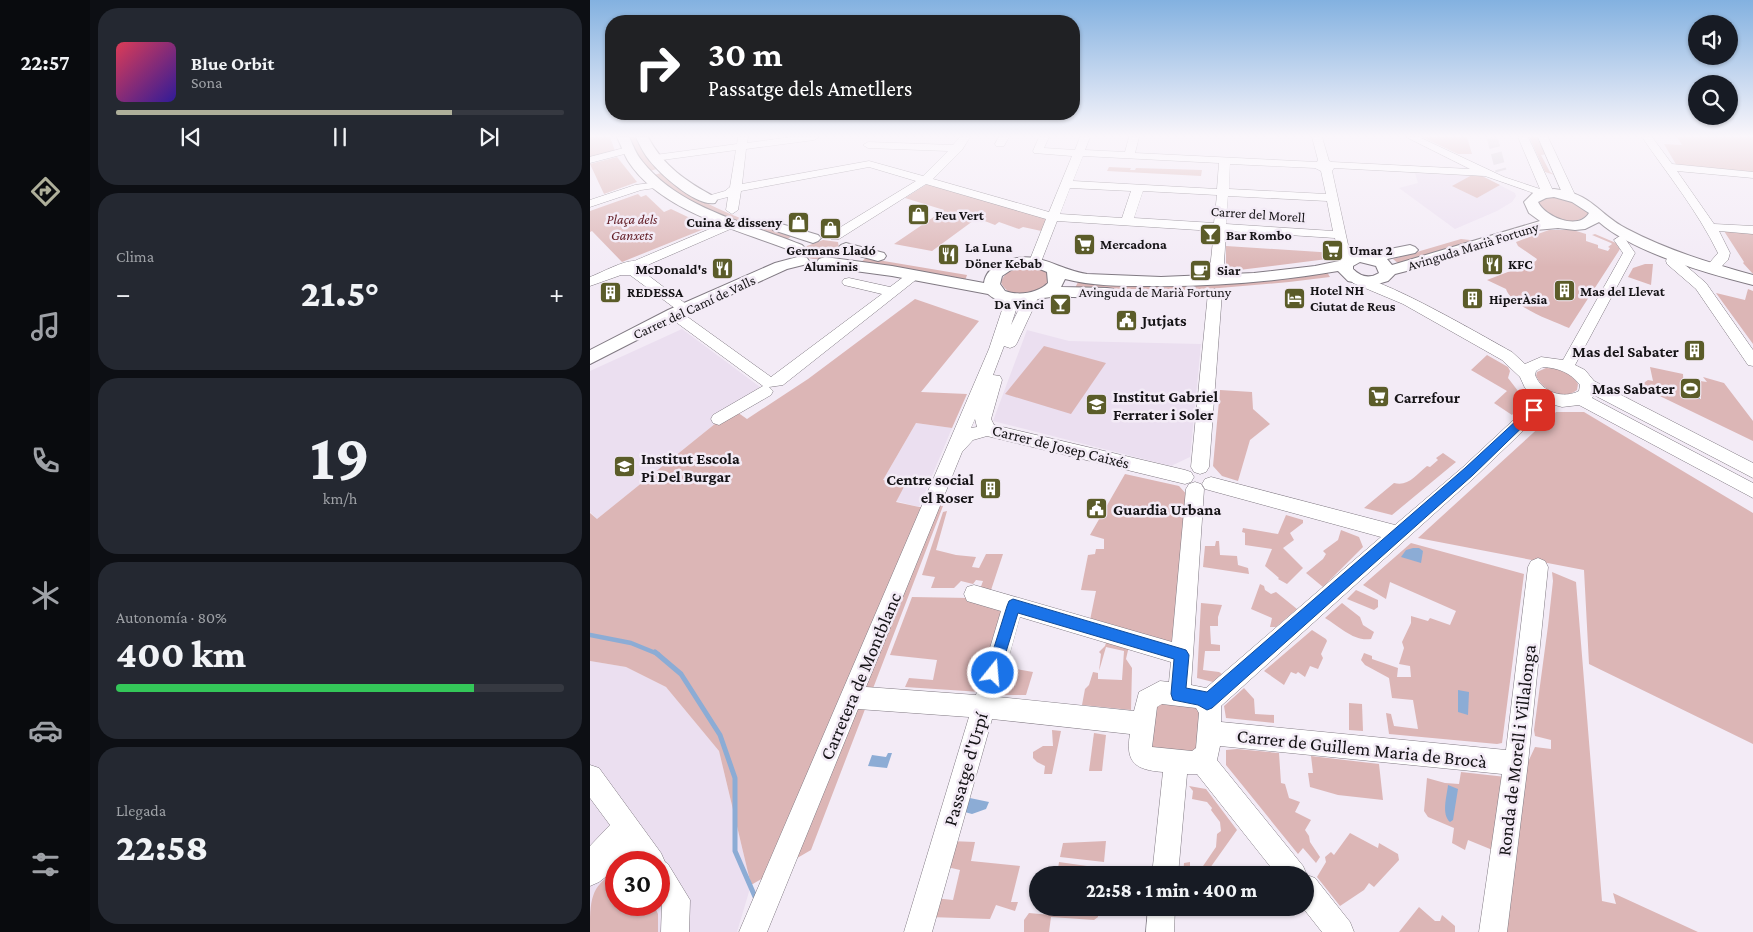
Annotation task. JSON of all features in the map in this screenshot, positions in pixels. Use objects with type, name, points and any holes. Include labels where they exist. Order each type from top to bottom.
[{"type":"main road","points":[[679,180],[732,217],[811,263],[839,262],[914,275],[1019,299],[1031,298],[1047,292],[1056,283],[1057,274],[1053,268]]},
{"type":"main road","points":[[649,183],[687,204],[813,238],[835,236],[845,240],[846,248],[840,255],[825,262]]},
{"type":"main road","points":[[1350,271],[1352,258],[1390,256],[1520,216],[1534,198],[1545,189],[1569,195],[1587,203],[1610,226],[1753,287]]},
{"type":"main road","points":[[1531,204],[1543,217],[1601,231],[1672,261],[1753,280]]},
{"type":"main road","points":[[1567,224],[1592,222],[1596,218],[1596,214]]},
{"type":"main road","name":"Avinguda Marià Fortuny","points":[[1350,271],[1376,281],[1383,278],[1387,272],[1534,226],[1567,224]]},
{"type":"main road","points":[[797,255],[813,238]]},
{"type":"main road","points":[[846,248],[870,255],[974,272],[997,273]]},
{"type":"main road","name":"Carrer del Camí de Valls","points":[[590,358],[682,311],[781,266],[797,255]]},
{"type":"main road","points":[[1368,258],[1384,265],[1387,272]]},
{"type":"main road","points":[[999,293],[992,284],[997,273],[1006,266],[1016,263],[1035,262],[1075,277],[1216,286]]},
{"type":"main road","name":"Avinguda de Marià Fortuny","points":[[1047,292],[1179,295],[1216,286],[1260,290],[1350,271]]},
{"type":"street","points":[[590,282],[630,268],[732,217],[737,180]]},
{"type":"street","points":[[708,199],[729,193],[736,188],[779,180]]},
{"type":"street","points":[[835,236],[924,180]]},
{"type":"street","name":"Carrer del Morell","points":[[927,180],[1053,217],[1220,227],[1342,240]]},
{"type":"street","points":[[1035,262],[1067,180]]},
{"type":"street","points":[[1179,694],[1224,180]]},
{"type":"street","points":[[1328,180],[1350,271],[1408,300],[1507,356],[1526,374]]},
{"type":"street","points":[[1502,180],[1520,192],[1531,204]]},
{"type":"street","points":[[1504,180],[1545,189]]},
{"type":"street","points":[[1541,180],[1545,189]]},
{"type":"street","points":[[1562,180],[1569,195]]},
{"type":"street","points":[[1677,180],[1710,227],[1724,253],[1716,272],[1702,286]]},
{"type":"street","points":[[590,204],[649,183]]},
{"type":"street","points":[[1066,184],[1332,198]]},
{"type":"street","points":[[1127,222],[1138,188]]},
{"type":"street","points":[[1710,227],[1753,230]]},
{"type":"street","points":[[1342,240],[1368,258]]},
{"type":"street","points":[[1567,366],[1629,253],[1620,240]]},
{"type":"street","points":[[1672,261],[1702,286],[1753,361]]},
{"type":"street","points":[[630,268],[770,385]]},
{"type":"street","points":[[1387,272],[1394,288],[1408,300]]},
{"type":"street","points":[[719,419],[770,385],[914,275]]},
{"type":"street","points":[[850,282],[893,292]]},
{"type":"street","points":[[966,419],[1006,323],[1009,310],[999,293]]},
{"type":"street","points":[[966,419],[994,380],[1031,298]]},
{"type":"street","points":[[1507,356],[1567,366],[1584,378],[1584,392]]},
{"type":"street","points":[[1540,362],[1528,368],[1526,374],[1528,382],[1534,389],[1548,397],[1565,402],[1584,392]]},
{"type":"street","name":"Carrer de Josep Caixés","points":[[994,380],[982,419],[987,430],[1198,479],[1398,534]]},
{"type":"street","points":[[1584,392],[1753,471]]},
{"type":"street","points":[[1584,392],[1753,491]]},
{"type":"street","points":[[1207,703],[1469,472],[1548,397]]},
{"type":"street","name":"Carretera de Montblanc","points":[[753,932],[966,419]]},
{"type":"street","points":[[954,450],[968,436],[987,430]]},
{"type":"street","name":"Ronda de Morell i Villalonga","points":[[1493,932],[1516,763],[1538,567]]},
{"type":"street","points":[[974,594],[1182,655]]},
{"type":"street","name":"Passatge d'Urpí","points":[[918,932],[1013,606]]},
{"type":"street","points":[[1160,692],[1202,698],[1207,703],[1211,709],[1207,754],[1201,760],[1195,763],[1146,759],[1139,749],[1147,700],[1160,692]]},
{"type":"street","points":[[852,697],[983,707],[1142,724]]},
{"type":"street","name":"Carrer de Guillem Maria de Brocà","points":[[1209,732],[1516,763]]},
{"type":"street","points":[[1201,760],[1287,866]]},
{"type":"street","points":[[1166,866],[1176,762]]},
{"type":"street","points":[[590,777],[632,837]]},
{"type":"street","points":[[590,858],[608,833],[632,837]]},
{"type":"street","points":[[590,866],[632,837]]},
{"type":"street","points":[[590,874],[632,837]]},
{"type":"street","points":[[670,890],[676,900],[674,932]]},
{"type":"street","points":[[1314,899],[1340,932]]},
{"type":"street","points":[[1160,932],[1161,916]]},
{"type":"shaded area","points":[[1417,180],[1491,180],[1515,193],[1516,196],[1512,202],[1497,211],[1455,229],[1399,188],[1418,183]]},
{"type":"shaded area","name":"Institut Escola Pi Del Burgar","points":[[682,329],[760,387],[712,419],[716,423],[597,519],[590,512],[590,371]]},
{"type":"shaded area","name":"Institut Gabriel Ferrater i Soler","points":[[1027,330],[1069,341],[1201,344],[1190,457],[1171,466],[993,421]]},
{"type":"shaded area","points":[[916,423],[952,428],[919,507],[896,501],[905,483],[883,480]]},
{"type":"shaded area","points":[[590,661],[626,667],[666,687],[719,751],[751,885],[737,932],[590,932]]},
{"type":"green space","points":[[598,180],[637,182],[604,194]]},
{"type":"green space","points":[[661,180],[671,180],[723,211],[792,236],[786,240],[734,221],[700,206]]},
{"type":"green space","points":[[1462,180],[1491,180],[1500,185],[1477,198],[1452,186]]},
{"type":"green space","points":[[930,182],[1053,217],[1046,232],[1023,227],[1019,229],[999,222],[995,225],[977,218],[932,251],[894,244],[944,210],[905,198]]},
{"type":"green space","name":"Plaça dels Ganxets","points":[[638,194],[641,197],[646,195],[664,212],[671,209],[709,227],[622,262],[592,231],[590,232],[590,211]]},
{"type":"green space","points":[[1548,196],[1564,197],[1589,211],[1588,215],[1575,221],[1553,218],[1538,203]]},
{"type":"green space","points":[[1549,230],[1573,230],[1586,234],[1586,241],[1608,251],[1610,248],[1608,247],[1612,244],[1592,235],[1595,234],[1616,243],[1620,249],[1569,328],[1524,307],[1510,296],[1506,289],[1487,280],[1536,261],[1537,259],[1518,246],[1516,242]]},
{"type":"green space","points":[[1724,231],[1753,234],[1753,274],[1743,263]]},
{"type":"green space","points":[[1461,239],[1470,240],[1468,244],[1399,264],[1393,259]]},
{"type":"green space","points":[[823,240],[838,242],[839,248],[832,255],[822,259],[812,259],[803,255],[802,252],[807,246]]},
{"type":"green space","points":[[1226,246],[1335,253],[1335,258],[1239,270],[1230,268],[1226,264]]},
{"type":"green space","points":[[866,258],[967,275],[965,281],[861,262]]},
{"type":"green space","points":[[1645,264],[1653,264],[1651,285],[1628,277],[1633,268]]},
{"type":"green space","points":[[1034,266],[1046,271],[1050,279],[1046,285],[1025,294],[1010,292],[1005,288],[1001,282],[1008,272],[1015,268]]},
{"type":"green space","points":[[1327,272],[1330,277],[1289,282],[1196,290],[1195,284]]},
{"type":"green space","points":[[1078,282],[1187,284],[1188,290],[1075,288]]},
{"type":"green space","points":[[1748,289],[1753,291],[1753,344],[1716,293],[1745,300]]},
{"type":"green space","points":[[915,299],[979,321],[921,392],[967,394],[952,428],[916,423],[883,480],[906,483],[896,502],[919,507],[943,506],[811,850],[751,885],[719,751],[666,687],[626,667],[590,661],[590,513],[597,519],[716,423],[737,412],[747,419],[808,379]]},
{"type":"green space","points":[[1044,346],[1106,363],[1071,414],[1005,394]]},
{"type":"green space","points":[[1487,355],[1508,367],[1510,371],[1508,378],[1525,400],[1512,415],[1494,403],[1507,391],[1471,370]]},
{"type":"green space","points":[[1650,367],[1683,374],[1684,394],[1701,399],[1700,381],[1707,382],[1703,377],[1724,383],[1753,421],[1753,441],[1639,386],[1648,380],[1653,381]]},
{"type":"green space","points":[[1546,368],[1560,370],[1572,376],[1578,384],[1577,390],[1565,395],[1559,395],[1548,390],[1536,376],[1537,372]]},
{"type":"green space","points":[[1220,390],[1252,392],[1253,409],[1270,424],[1250,440],[1238,481],[1222,476],[1213,466]]},
{"type":"green space","points":[[1556,412],[1584,412],[1753,513],[1753,744],[1589,664],[1584,570],[1418,538]]},
{"type":"green space","points":[[1443,453],[1456,462],[1392,515],[1364,508],[1394,483],[1408,482],[1427,466],[1430,467],[1438,460],[1436,458]]},
{"type":"green space","points":[[1125,474],[1179,486],[1189,497],[1172,647],[1090,620],[1096,591],[1081,590],[1088,555],[1095,554],[1096,549],[1104,549],[1104,539],[1090,535]]},
{"type":"green space","points":[[947,511],[936,550],[976,557],[972,567],[979,568],[986,554],[1003,554],[990,593],[979,592],[983,581],[976,580],[973,584],[961,581],[954,588],[931,588],[935,577],[922,575],[943,512]]},
{"type":"green space","points":[[1286,515],[1303,520],[1303,523],[1290,533],[1294,540],[1283,548],[1303,568],[1287,584],[1278,579],[1265,566],[1272,549],[1245,545],[1245,533],[1242,532],[1243,528],[1278,534]]},
{"type":"green space","points":[[1341,530],[1359,537],[1363,547],[1323,587],[1306,573],[1323,559],[1326,554],[1323,551],[1338,540]]},
{"type":"green space","points":[[1216,541],[1219,541],[1220,555],[1237,556],[1238,565],[1248,568],[1249,574],[1203,567],[1205,546],[1215,546]]},
{"type":"green space","points":[[1411,543],[1524,574],[1502,743],[1389,734],[1386,713],[1391,714],[1394,726],[1418,729],[1413,700],[1392,698],[1389,678],[1365,665],[1361,660],[1364,653],[1372,656],[1372,659],[1398,668],[1397,677],[1411,677],[1410,666],[1399,664],[1404,648],[1402,642],[1411,623],[1411,616],[1428,621],[1430,618],[1450,625],[1456,611],[1390,582],[1386,599],[1363,585]]},
{"type":"green space","points":[[1552,572],[1576,582],[1602,901],[1616,904],[1613,893],[1698,932],[1507,932],[1528,762],[1535,747],[1551,749],[1551,740],[1535,736],[1534,730],[1548,626],[1553,581]]},
{"type":"green space","points":[[1260,584],[1271,594],[1276,592],[1297,609],[1276,627],[1270,627],[1272,618],[1251,609]]},
{"type":"green space","points":[[1356,590],[1378,600],[1378,607],[1374,610],[1347,599]]},
{"type":"green space","points":[[912,597],[970,598],[1005,608],[981,692],[905,687],[909,678],[933,680],[937,660],[890,655]]},
{"type":"green space","points":[[1201,603],[1222,605],[1218,617],[1218,626],[1210,626],[1211,644],[1220,645],[1220,651],[1205,651],[1203,670],[1222,674],[1213,682],[1197,678]]},
{"type":"green space","points":[[1342,603],[1360,617],[1363,625],[1374,632],[1371,639],[1353,636],[1325,618]]},
{"type":"green space","points":[[1312,630],[1327,641],[1321,654],[1323,658],[1318,669],[1310,666],[1305,677],[1298,672],[1296,674],[1291,672],[1284,685],[1264,671]]},
{"type":"green space","points":[[1107,639],[1129,646],[1126,659],[1132,668],[1131,710],[1082,705],[1085,689],[1089,685],[1093,672],[1098,673],[1098,679],[1122,680],[1124,651],[1106,647],[1099,671],[1101,654],[1099,652],[1105,646]]},
{"type":"green space","points":[[1000,666],[1033,672],[1026,695],[991,695]]},
{"type":"green space","points":[[1244,688],[1254,699],[1255,714],[1274,715],[1274,723],[1226,718],[1224,706]]},
{"type":"green space","points":[[1165,701],[1198,705],[1204,714],[1196,752],[1154,751],[1149,744],[1155,706]]},
{"type":"green space","points":[[1349,703],[1362,704],[1363,731],[1349,730]]},
{"type":"green space","points":[[1052,730],[1061,731],[1052,774],[1044,774],[1045,766],[1033,758],[1033,752],[1043,746],[1053,746]]},
{"type":"green space","points":[[1094,733],[1106,735],[1102,771],[1089,771]]},
{"type":"green space","points":[[1237,749],[1279,753],[1281,783],[1285,784],[1289,798],[1300,802],[1295,812],[1311,820],[1305,830],[1320,857],[1316,863],[1303,848],[1298,854],[1226,765],[1226,750]]},
{"type":"green space","points":[[1311,756],[1379,764],[1383,800],[1338,795],[1310,787],[1308,773],[1313,773]]},
{"type":"green space","points":[[1461,772],[1506,777],[1495,851],[1468,840],[1465,850],[1452,843],[1454,828],[1428,817],[1424,811],[1427,778],[1445,783],[1459,784]]},
{"type":"green space","points":[[1189,786],[1206,789],[1237,830],[1211,866],[1203,866],[1216,847],[1217,834],[1221,831],[1220,822],[1207,802],[1192,799],[1193,791]]},
{"type":"green space","points":[[1350,833],[1378,848],[1379,843],[1398,854],[1399,860],[1374,887],[1369,883],[1364,890],[1340,906],[1317,877],[1326,862],[1325,857],[1331,852],[1334,855]]},
{"type":"green space","points":[[950,841],[975,842],[971,861],[1020,866],[1011,902],[1018,902],[1015,911],[996,905],[990,919],[929,917],[934,898],[953,900],[960,870],[943,866]]},
{"type":"green space","points":[[1106,841],[1104,862],[1060,857],[1063,843]]},
{"type":"green space","points":[[1059,862],[1087,866],[1058,866]]},
{"type":"green space","points":[[1190,862],[1190,866],[1184,866],[1184,863]]},
{"type":"green space","points":[[605,879],[605,916],[658,916],[658,932],[590,932],[591,903],[596,889]]},
{"type":"green space","points":[[1419,907],[1435,921],[1440,921],[1442,915],[1455,926],[1455,932],[1399,932]]},
{"type":"green space","points":[[1029,913],[1029,916],[1098,916],[1094,920],[1051,917],[1049,932],[1024,932],[1024,920]]},
{"type":"water","name":"Mas Sabater","points":[[1683,378],[1697,382],[1700,399],[1684,394]]},
{"type":"water","points":[[1419,548],[1423,551],[1421,563],[1401,557],[1406,550]]},
{"type":"water","points":[[1458,690],[1469,692],[1468,715],[1458,712]]},
{"type":"water","points":[[888,753],[892,753],[887,768],[868,766],[872,755],[886,757]]},
{"type":"water","points":[[1448,785],[1458,789],[1453,820],[1450,822],[1447,819],[1445,810]]},
{"type":"water","points":[[965,797],[989,802],[986,809],[972,814],[961,811]]},
{"type":"waterway","points":[[590,635],[631,643],[657,654]]},
{"type":"waterway","points":[[657,654],[681,674],[720,735],[735,778],[735,851],[756,899]]},
{"type":"place","name":"Feu Vert","points":[[919,215]]},
{"type":"place","name":"Cuina & disseny","points":[[798,222]]},
{"type":"place","name":"Germans Lladó Aluminis","points":[[831,228]]},
{"type":"place","name":"Bar Rombo","points":[[1210,235]]},
{"type":"place","name":"Mercadona","points":[[1084,244]]},
{"type":"place","name":"Umar 2","points":[[1333,250]]},
{"type":"place","name":"La Luna Döner Kebab","points":[[949,255]]},
{"type":"place","name":"KFC","points":[[1492,264]]},
{"type":"place","name":"McDonald's","points":[[723,269]]},
{"type":"place","name":"Siar","points":[[1201,270]]},
{"type":"place","name":"Mas del Llevat","points":[[1564,291]]},
{"type":"place","name":"REDESSA","points":[[611,292]]},
{"type":"place","name":"Hotel NH Ciutat de Reus","points":[[1294,298]]},
{"type":"place","name":"HiperÀsia","points":[[1473,299]]},
{"type":"place","name":"Da Vinci","points":[[1060,304]]},
{"type":"place","name":"Jutjats","points":[[1126,320]]},
{"type":"place","name":"Mas del Sabater","points":[[1695,351]]},
{"type":"place","name":"Mas Sabater","points":[[1691,388]]},
{"type":"place","name":"Carrefour","points":[[1378,397]]},
{"type":"place","name":"Institut Gabriel Ferrater i Soler","points":[[1097,405]]},
{"type":"place","name":"Institut Escola Pi Del Burgar","points":[[625,467]]},
{"type":"place","name":"Centre social el Roser","points":[[990,488]]},
{"type":"place","name":"Guardia Urbana","points":[[1097,509]]},
{"type":"route","points":[[993,673],[1013,606],[1182,655],[1179,694],[1202,698],[1207,703],[1469,472],[1534,410]]}]
